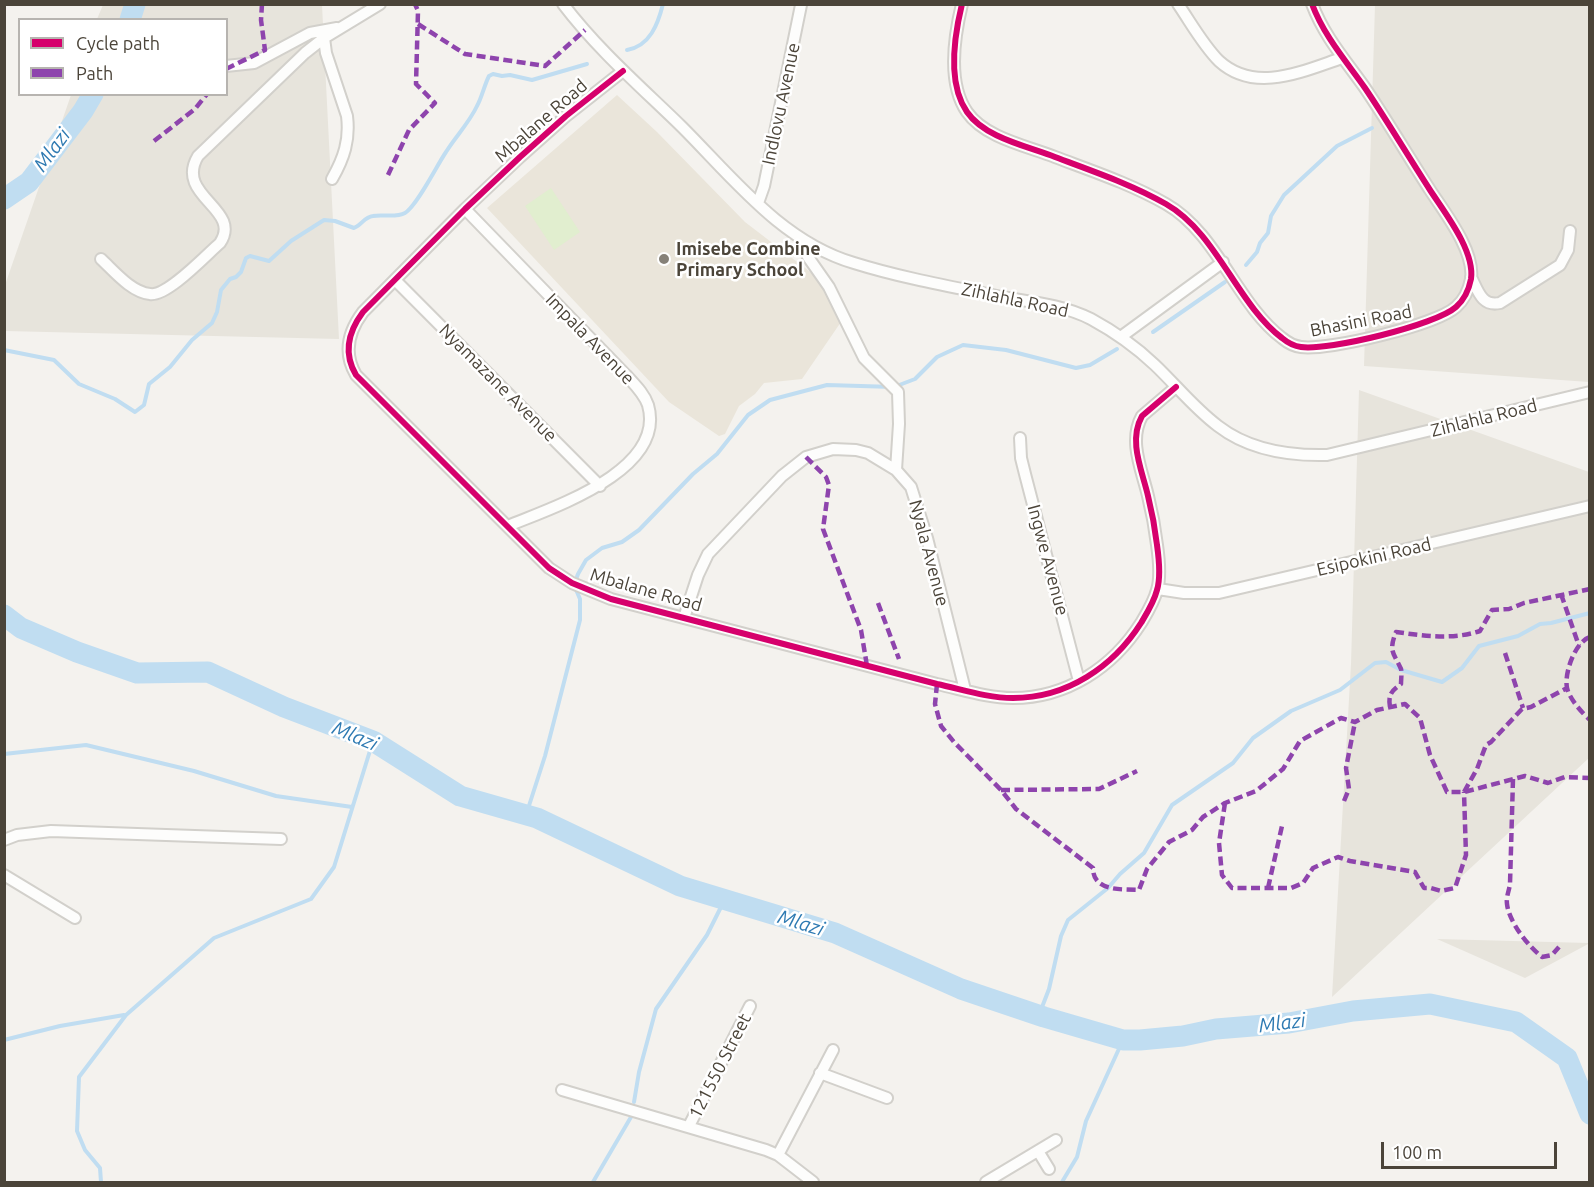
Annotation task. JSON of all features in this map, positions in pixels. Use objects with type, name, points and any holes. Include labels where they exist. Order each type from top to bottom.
[{"type":"street","points":[[102,259],[134,287],[149,294],[156,294],[163,292],[220,243],[224,237],[224,223],[195,184],[192,170],[194,162],[293,63],[324,38],[380,4]]},
{"type":"street","name":"Zihlahla Road","points":[[563,4],[623,71],[758,203],[804,241],[832,256],[854,263],[941,285],[1070,310],[1087,317],[1122,336],[1156,365],[1218,427],[1235,437],[1273,451],[1308,456],[1327,455],[1590,392]]},
{"type":"street","name":"Bhasini Road","points":[[962,4],[955,52],[957,87],[967,112],[976,121],[1003,137],[1130,187],[1164,203],[1184,217],[1222,262],[1261,318],[1290,344],[1311,347],[1333,345],[1430,322],[1459,305],[1466,295],[1471,277]]},
{"type":"street","points":[[1178,4],[1208,49],[1230,69],[1241,74],[1252,77],[1280,77],[1342,58]]},
{"type":"street","points":[[1312,4],[1342,58],[1364,87],[1450,222],[1465,248],[1470,260],[1471,277],[1485,302],[1500,303],[1560,265],[1568,250],[1570,231]]},
{"type":"street","name":"Indlovu Avenue","points":[[758,203],[764,186],[801,5]]},
{"type":"street","points":[[228,66],[254,63],[310,33],[340,28]]},
{"type":"street","points":[[324,38],[326,53],[348,125],[346,151],[332,178]]},
{"type":"street","name":"Mbalane Road","points":[[623,71],[545,134],[465,209],[363,312],[355,323],[348,345],[351,367],[356,375],[549,568],[572,584],[611,600],[937,684],[1001,697],[1050,693],[1102,668],[1126,644],[1147,612],[1158,589],[1156,536],[1138,458],[1136,438],[1142,416],[1176,387]]},
{"type":"street","name":"Impala Avenue","points":[[465,209],[626,375],[645,398],[649,414],[645,439],[625,466],[600,486],[508,526]]},
{"type":"street","points":[[804,241],[808,257],[829,287],[864,358],[898,392],[899,424],[896,470]]},
{"type":"street","points":[[1122,336],[1222,262]]},
{"type":"street","name":"Nyamazane Avenue","points":[[395,280],[600,486]]},
{"type":"street","name":"Ingwe Avenue","points":[[1020,438],[1023,466],[1079,681]]},
{"type":"street","name":"Nyala Avenue","points":[[684,618],[698,575],[708,554],[794,466],[806,457],[821,452],[844,448],[868,453],[896,470],[911,487],[917,502],[965,690]]},
{"type":"street","name":"Esipokini Road","points":[[1158,589],[1184,593],[1219,593],[1590,506]]},
{"type":"street","points":[[4,840],[17,834],[51,831],[281,839]]},
{"type":"street","points":[[4,875],[75,918]]},
{"type":"street","name":"121550 Street","points":[[689,1126],[750,1006]]},
{"type":"street","points":[[778,1155],[833,1050]]},
{"type":"street","points":[[820,1073],[887,1098]]},
{"type":"street","points":[[561,1090],[755,1146],[778,1155],[813,1182]]},
{"type":"street","points":[[987,1182],[1056,1140]]},
{"type":"street","points":[[1038,1151],[1049,1169]]},
{"type":"shaded area","points":[[103,5],[322,5],[339,339],[5,331],[5,285],[71,96],[228,96],[228,18],[97,18]]},
{"type":"shaded area","points":[[1375,5],[1589,5],[1589,382],[1364,366]]},
{"type":"shaded area","name":"Imisebe Combine Primary School","points":[[617,95],[657,132],[745,222],[826,284],[843,319],[802,379],[764,383],[755,394],[739,406],[725,434],[719,436],[669,402],[487,208]]},
{"type":"shaded area","points":[[1359,390],[1589,472],[1590,757],[1332,997],[1351,664]]},
{"type":"shaded area","points":[[1437,939],[1589,943],[1590,943],[1525,978]]},
{"type":"green space","points":[[551,188],[580,232],[554,250],[525,206]]},
{"type":"waterway","name":"Mlazi","points":[[131,18],[135,4]]},
{"type":"waterway","points":[[627,50],[642,44],[652,33],[663,4]]},
{"type":"waterway","points":[[4,350],[54,360],[79,384],[115,399],[135,412],[144,405],[149,384],[170,367],[192,340],[212,323],[217,312],[221,290],[230,279],[241,272],[246,258],[250,256],[269,261],[291,241],[324,220],[335,221],[354,228],[370,217],[405,213],[427,185],[446,152],[470,118],[479,103],[489,76],[493,74],[510,75],[532,80],[587,64]]},
{"type":"waterway","name":"Mlazi","points":[[4,199],[29,182],[92,96]]},
{"type":"waterway","points":[[1246,265],[1268,233],[1271,216],[1284,195],[1337,146],[1372,128]]},
{"type":"waterway","points":[[1153,332],[1225,282]]},
{"type":"waterway","points":[[526,815],[545,756],[580,620],[580,599],[574,585],[578,574],[586,560],[602,548],[622,542],[639,530],[693,474],[717,454],[748,415],[770,400],[827,385],[894,387],[915,379],[937,357],[963,345],[1006,350],[1076,368],[1090,365],[1117,349]]},
{"type":"waterway","points":[[1039,1015],[1049,989],[1061,936],[1068,920],[1108,888],[1144,853],[1172,805],[1233,763],[1253,738],[1291,711],[1340,690],[1375,663],[1386,662],[1401,670],[1442,682],[1462,668],[1479,646],[1518,636],[1540,624],[1590,613]]},
{"type":"waterway","name":"Mlazi","points":[[4,615],[21,628],[77,652],[137,673],[208,672],[284,707],[373,741],[460,796],[537,818],[680,886],[835,933],[961,989],[1044,1017],[1123,1040],[1140,1040],[1183,1036],[1216,1029],[1289,1023],[1353,1011],[1430,1004],[1516,1022],[1567,1058],[1590,1114]]},
{"type":"waterway","points":[[101,1182],[100,1168],[85,1150],[77,1131],[79,1077],[126,1015],[214,938],[311,899],[334,867],[373,741]]},
{"type":"waterway","points":[[4,754],[86,745],[194,771],[276,796],[352,807]]},
{"type":"waterway","points":[[634,1102],[639,1072],[656,1009],[707,935],[725,899]]},
{"type":"waterway","points":[[4,1040],[60,1026],[124,1015]]},
{"type":"waterway","points":[[1062,1182],[1077,1157],[1086,1121],[1123,1040]]},
{"type":"waterway","points":[[593,1182],[631,1117]]},
{"type":"marked path","points":[[228,68],[265,50],[261,20],[262,4]]},
{"type":"marked path","points":[[388,175],[409,130],[435,103],[416,84],[418,11],[415,4]]},
{"type":"marked path","points":[[418,24],[465,54],[545,66],[585,30]]},
{"type":"marked path","points":[[154,141],[195,109],[205,96]]},
{"type":"marked path","points":[[806,457],[826,477],[829,485],[823,529],[861,630],[867,666]]},
{"type":"marked path","points":[[1390,707],[1391,694],[1401,684],[1401,669],[1392,648],[1396,632],[1438,636],[1470,634],[1480,631],[1492,610],[1509,609],[1524,603],[1590,589]]},
{"type":"marked path","points":[[1561,594],[1579,646]]},
{"type":"marked path","points":[[878,603],[899,659]]},
{"type":"marked path","points":[[1590,637],[1575,651],[1567,674],[1567,688],[1570,696],[1590,720]]},
{"type":"marked path","points":[[1505,653],[1523,708]]},
{"type":"marked path","points":[[937,684],[935,704],[941,726],[954,742],[1001,790],[1016,809],[1093,868],[1094,876],[1098,881],[1110,888],[1139,890],[1147,869],[1169,842],[1192,830],[1203,817],[1225,803],[1256,791],[1283,769],[1300,741],[1341,718],[1355,722],[1377,710],[1405,704],[1420,718],[1430,755],[1447,792],[1464,792],[1525,776],[1548,783],[1565,777],[1590,778]]},
{"type":"marked path","points":[[1464,792],[1477,769],[1486,745],[1522,709],[1531,707],[1567,688]]},
{"type":"marked path","points":[[1344,801],[1349,789],[1346,768],[1355,722]]},
{"type":"marked path","points":[[1001,790],[1099,789],[1137,771]]},
{"type":"marked path","points":[[1513,779],[1510,884],[1507,896],[1509,911],[1520,933],[1542,957],[1552,955],[1559,947]]},
{"type":"marked path","points":[[1225,803],[1219,843],[1222,875],[1232,888],[1291,888],[1303,883],[1313,868],[1338,857],[1415,872],[1424,888],[1441,891],[1455,888],[1466,855],[1464,792]]},
{"type":"marked path","points":[[1268,888],[1282,826]]},
{"type":"cycle path","points":[[962,4],[955,45],[955,74],[961,100],[975,121],[995,135],[1111,178],[1166,204],[1199,232],[1266,324],[1291,344],[1315,347],[1357,341],[1405,329],[1445,314],[1464,298],[1471,279],[1471,268],[1464,245],[1451,221],[1329,38],[1312,4]]},
{"type":"cycle path","points":[[623,71],[566,116],[465,209],[363,312],[354,327],[349,343],[350,359],[356,375],[549,568],[572,583],[611,599],[974,693],[1013,698],[1033,697],[1052,692],[1087,677],[1117,653],[1141,623],[1154,599],[1159,579],[1158,556],[1136,435],[1142,416],[1176,387]]},
{"type":"place","name":"Imisebe Combine Primary School","points":[[664,259]]}]
